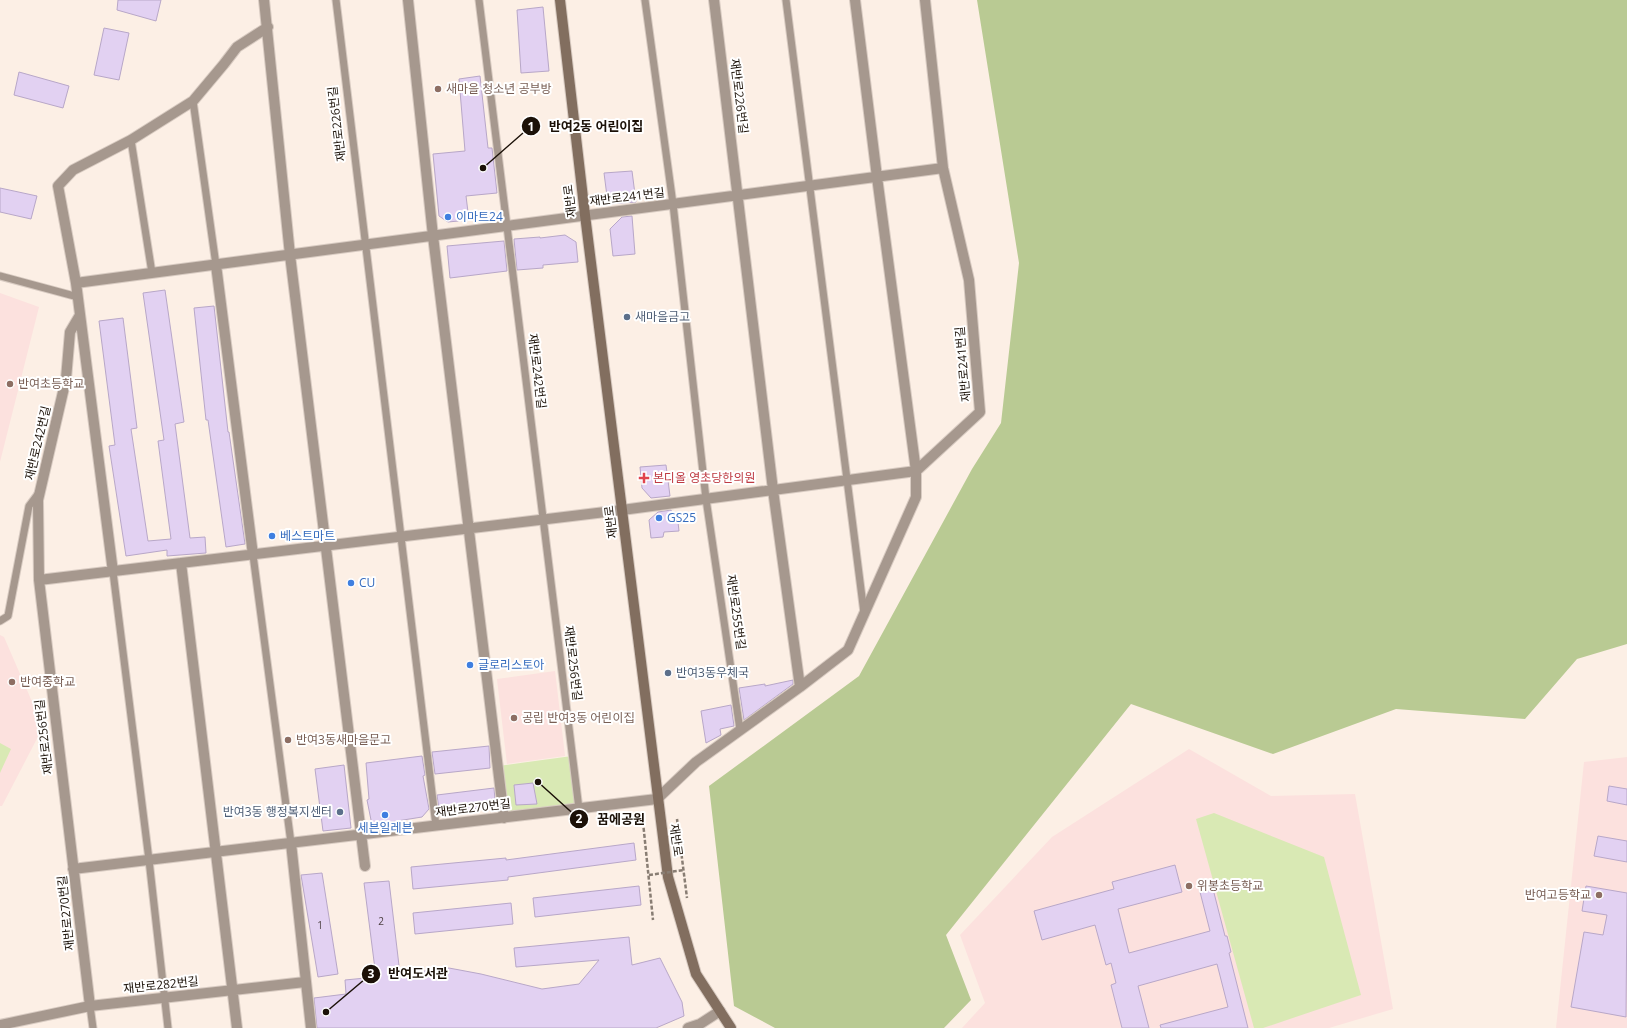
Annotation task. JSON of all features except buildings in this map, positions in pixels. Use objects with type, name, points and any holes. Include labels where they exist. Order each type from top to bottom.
[{"type":"main road","name":"재반로","points":[[560,0],[585,215],[657,799],[668,877],[696,974],[731,1028]]},
{"type":"street","points":[[264,0],[268,27],[290,255],[324,546],[365,866]]},
{"type":"street","points":[[408,0],[433,236],[504,818]]},
{"type":"street","name":"재반로226번길","points":[[714,0],[738,195]]},
{"type":"street","points":[[657,799],[696,762],[800,687],[848,650],[916,497],[916,471],[876,177],[855,0]]},
{"type":"street","points":[[925,0],[942,168]]},
{"type":"street","points":[[113,572],[78,297],[58,186],[73,170],[131,140],[193,101],[237,47],[268,27]]},
{"type":"street","name":"재반로241번길","points":[[585,215],[942,168],[969,280],[980,412],[916,471]]},
{"type":"street","points":[[738,195],[773,490],[800,687]]},
{"type":"street","points":[[76,284],[585,215]]},
{"type":"street","points":[[216,265],[253,555]]},
{"type":"street","name":"재반로242번길","points":[[39,580],[38,500],[66,379],[70,332],[80,315]]},
{"type":"street","points":[[39,580],[542,520],[916,471]]},
{"type":"street","points":[[181,563],[237,1028]]},
{"type":"street","name":"재반로256번길","points":[[39,580],[73,869]]},
{"type":"street","name":"재반로270번길","points":[[90,1006],[73,869],[657,799]]},
{"type":"street","points":[[291,843],[311,1028]]},
{"type":"street","name":"재반로282번길","points":[[0,1025],[21,1024],[90,1006],[306,982]]},
{"type":"street","points":[[688,1028],[700,1024],[720,1011]]},
{"type":"lane","name":"재반로226번길","points":[[336,0],[364,245]]},
{"type":"lane","points":[[478,0],[506,226]]},
{"type":"lane","points":[[645,0],[672,204]]},
{"type":"lane","points":[[786,0],[864,614]]},
{"type":"lane","points":[[193,101],[216,265]]},
{"type":"lane","points":[[131,140],[152,273]]},
{"type":"lane","name":"재반로241번길","points":[[672,204],[706,499]]},
{"type":"lane","name":"재반로242번길","points":[[506,226],[542,520]]},
{"type":"lane","points":[[364,245],[436,826]]},
{"type":"lane","points":[[0,276],[78,297]]},
{"type":"lane","points":[[0,621],[8,616],[29,506],[41,490]]},
{"type":"lane","name":"재반로255번길","points":[[706,499],[740,730]]},
{"type":"lane","name":"재반로256번길","points":[[542,520],[579,809]]},
{"type":"lane","points":[[253,555],[291,843]]},
{"type":"lane","points":[[113,572],[149,860],[168,1028]]},
{"type":"lane","name":"재반로270번길","points":[[90,1006],[93,1028]]},
{"type":"path","points":[[676,819],[687,900]]},
{"type":"path","points":[[642,822],[653,920]]},
{"type":"path","points":[[649,874],[684,870]]},
{"type":"shaded area","name":"반여초등학교","points":[[0,293],[39,307],[0,462]]},
{"type":"shaded area","name":"반여중학교","points":[[0,635],[4,637],[43,727],[2,806],[0,806]]},
{"type":"shaded area","points":[[555,671],[565,756],[507,764],[497,679]]},
{"type":"shaded area","name":"위봉초등학교","points":[[1189,749],[1271,796],[1355,794],[1393,1009],[1329,1028],[962,1028],[985,1003],[960,935],[1052,837]]},
{"type":"shaded area","name":"반여고등학교","points":[[1627,757],[1627,1028],[1556,1028],[1584,762]]},
{"type":"green space","points":[[977,0],[1627,0],[1627,644],[1577,659],[1525,719],[1396,709],[1273,754],[1131,704],[946,935],[971,1000],[944,1028],[775,1028],[734,1006],[709,786],[859,676],[972,469],[1001,423],[1019,263]]},
{"type":"green space","points":[[0,743],[11,749],[0,773]]},
{"type":"green space","points":[[572,756],[579,809],[504,818],[498,766]]},
{"type":"green space","points":[[1214,813],[1324,857],[1361,995],[1263,1028],[1254,1028],[1196,819]]},
{"type":"place","name":"새마을 청소년 공부방","points":[[438,89]]},
{"type":"place","name":"반여2동 어린이집","points":[[483,168]]},
{"type":"place","name":"이마트24","points":[[448,217]]},
{"type":"place","name":"새마을금고","points":[[627,317]]},
{"type":"place","name":"반여초등학교","points":[[10,384]]},
{"type":"place","name":"본디올 영초당한의원","points":[[644,478]]},
{"type":"place","name":"GS25","points":[[659,518]]},
{"type":"place","name":"베스트마트","points":[[272,536]]},
{"type":"place","name":"CU","points":[[351,583]]},
{"type":"place","name":"글로리스토아","points":[[470,665]]},
{"type":"place","name":"반여3동우체국","points":[[668,673]]},
{"type":"place","name":"반여중학교","points":[[12,682]]},
{"type":"place","name":"공립 반여3동 어린이집","points":[[514,718]]},
{"type":"place","name":"반여3동새마을문고","points":[[288,740]]},
{"type":"place","name":"꿈에공원","points":[[538,782]]},
{"type":"place","name":"반여3동 행정복지센터","points":[[340,812]]},
{"type":"place","name":"세븐일레븐","points":[[385,815]]},
{"type":"place","name":"위봉초등학교","points":[[1189,886]]},
{"type":"place","name":"반여고등학교","points":[[1599,895]]},
{"type":"place","name":"반여도서관","points":[[326,1012]]}]
